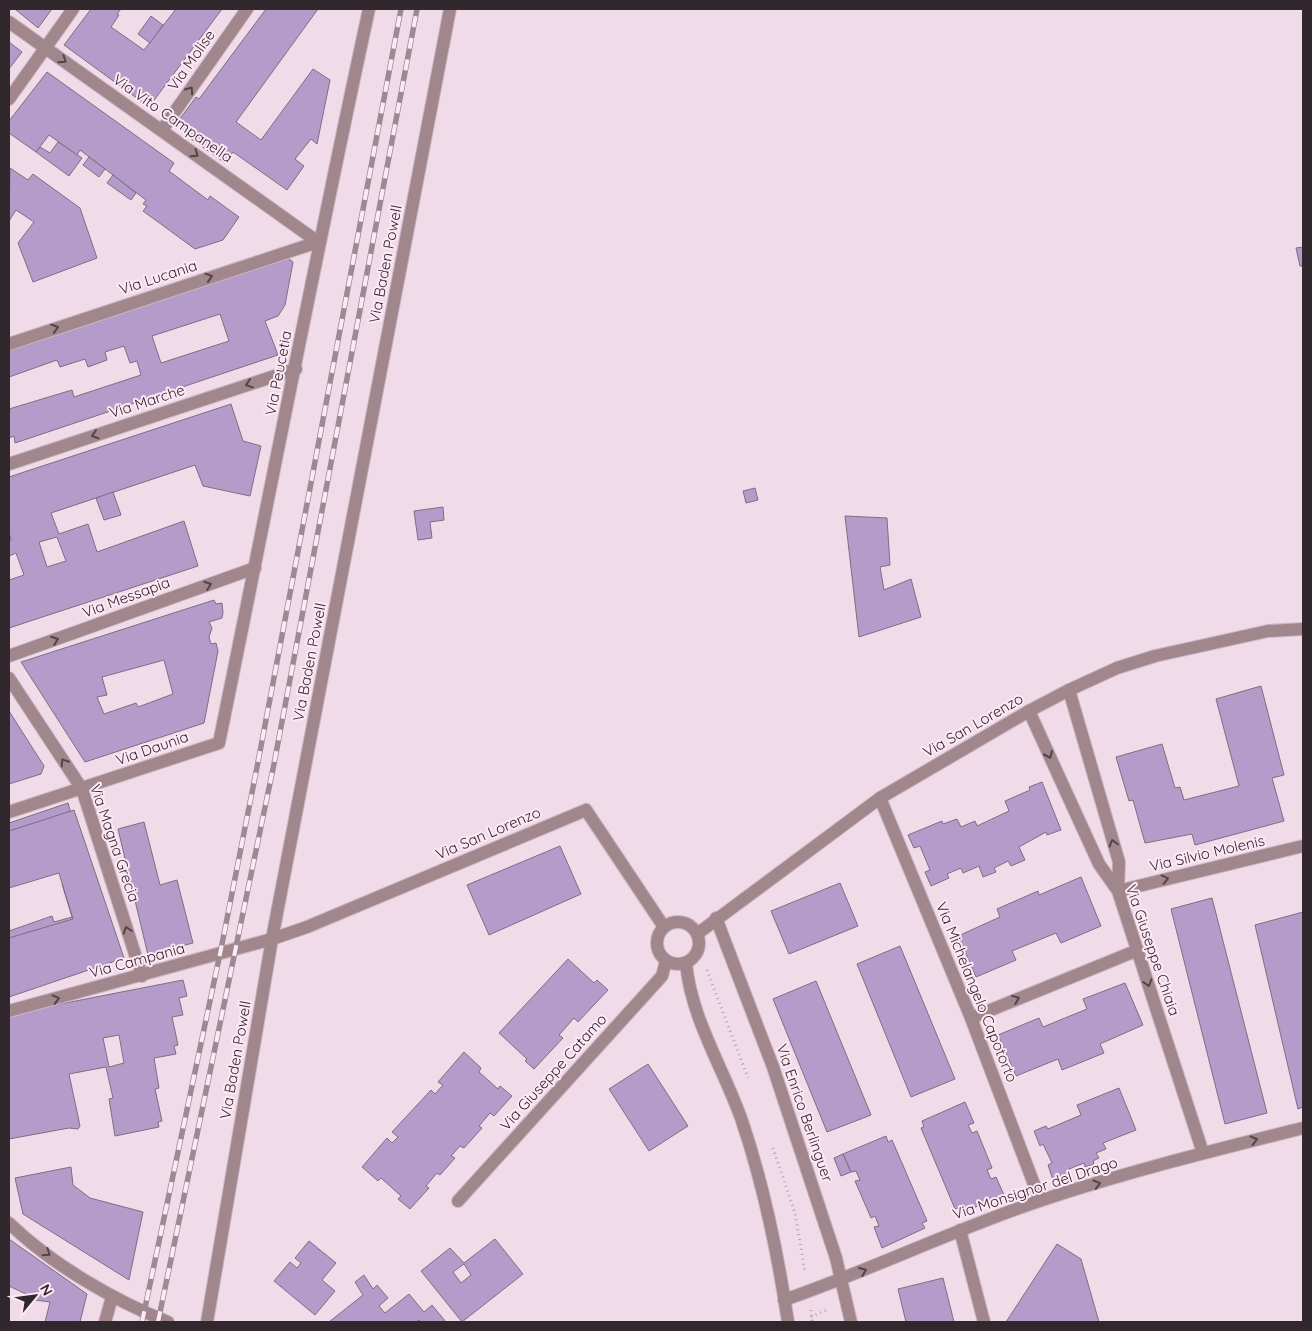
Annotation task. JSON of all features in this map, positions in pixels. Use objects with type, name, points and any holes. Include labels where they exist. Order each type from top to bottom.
[{"type":"street","points":[[9,99],[74,9]]},
{"type":"street","name":"Via Molise","points":[[162,130],[247,9]]},
{"type":"street","name":"Via Peucetia","points":[[219,743],[296,369],[318,242],[369,9]]},
{"type":"street","name":"Via Baden Powell","points":[[206,1322],[272,938],[450,9]]},
{"type":"street","name":"Via Vito Campanella","points":[[9,22],[318,242]]},
{"type":"street","name":"Via Lucania","points":[[9,344],[318,242]]},
{"type":"street","name":"Via Marche","points":[[9,464],[296,369]]},
{"type":"street","name":"Via Messapia","points":[[9,656],[255,568]]},
{"type":"street","name":"Via San Lorenzo","points":[[697,934],[716,918],[880,798],[1029,711],[1069,690],[1117,668],[1155,656],[1268,632],[1303,629]]},
{"type":"street","name":"Via Magna Grecia","points":[[9,678],[82,789],[142,976]]},
{"type":"street","points":[[1069,690],[1119,862],[1118,891]]},
{"type":"street","name":"Via Giuseppe Chiaia","points":[[1029,711],[1099,864],[1118,891],[1203,1153]]},
{"type":"street","name":"Via Daunia","points":[[9,812],[219,743]]},
{"type":"street","name":"Via Michelangelo Capotorto","points":[[880,798],[971,1018],[1040,1200]]},
{"type":"street","name":"Via San Lorenzo","points":[[272,938],[306,927],[586,810],[664,927]]},
{"type":"street","name":"Via Silvio Molenis","points":[[1118,891],[1302,851]]},
{"type":"street","name":"Via Enrico Berlinguer","points":[[716,918],[773,1067],[842,1280],[851,1322]]},
{"type":"street","points":[[675,922],[682,922],[688,925],[697,934],[699,948],[692,960],[686,963],[679,965],[666,961],[658,951],[657,938],[664,927],[675,922]]},
{"type":"street","name":"Via Campania","points":[[9,1011],[142,976],[272,938]]},
{"type":"street","points":[[971,1018],[1138,950]]},
{"type":"street","name":"Via Giuseppe Catamo","points":[[458,1201],[662,976],[666,961]]},
{"type":"street","points":[[686,963],[687,977],[703,1027],[742,1121],[764,1195],[788,1322]]},
{"type":"street","name":"Via Monsignor del Drago","points":[[784,1300],[842,1280],[960,1230],[1040,1200],[1203,1153],[1303,1128]]},
{"type":"street","points":[[9,1223],[25,1238],[112,1297],[168,1322]]},
{"type":"street","points":[[960,1230],[984,1322]]},
{"type":"street","points":[[105,1322],[112,1297]]},
{"type":"path","points":[[811,1317],[846,1301]]},
{"type":"building","points":[[15,9],[52,9],[38,28]]},
{"type":"building","points":[[91,9],[121,9],[111,27],[144,50],[176,9],[222,9],[149,107],[64,45]]},
{"type":"building","points":[[266,9],[318,9],[236,122],[261,140],[313,69],[330,80],[317,144],[311,139],[295,159],[304,166],[287,190],[233,152],[225,163],[190,138],[192,135],[176,124],[196,97],[199,99]]},
{"type":"building","points":[[151,16],[163,25],[150,43],[138,34]]},
{"type":"building","points":[[9,42],[22,52],[9,69]]},
{"type":"building","points":[[47,72],[174,163],[169,171],[208,200],[210,196],[239,217],[223,240],[195,249],[143,211],[147,206],[143,204],[146,200],[80,150],[77,155],[49,135],[36,152],[9,133],[9,121]]},
{"type":"building","points":[[58,142],[82,158],[69,176],[36,152],[40,147],[50,153]]},
{"type":"building","points":[[89,157],[105,169],[99,177],[83,165]]},
{"type":"building","points":[[10,168],[28,180],[33,174],[80,208],[97,258],[33,282],[18,243],[34,222],[16,210],[9,221]]},
{"type":"building","points":[[113,175],[136,193],[131,200],[107,183]]},
{"type":"building","points":[[1303,247],[1303,266],[1300,266],[1296,248]]},
{"type":"building","points":[[285,256],[293,262],[285,305],[278,316],[265,321],[278,355],[15,443],[14,436],[9,438],[9,409],[72,390],[74,397],[141,375],[137,361],[130,363],[124,346],[105,352],[107,360],[88,367],[85,359],[60,367],[57,360],[9,377],[9,351]],"holes":[[[220,314],[229,341],[161,363],[152,336]]]},
{"type":"building","points":[[231,404],[243,441],[261,446],[250,496],[203,486],[195,465],[51,513],[59,534],[88,524],[97,552],[184,521],[198,566],[9,628],[9,580],[24,575],[16,553],[9,556],[9,541],[11,540],[9,532],[9,477]],"holes":[[[57,537],[66,561],[47,567],[39,542]]]},
{"type":"building","points":[[755,488],[758,500],[746,503],[743,491]]},
{"type":"building","points":[[113,492],[121,515],[104,520],[96,498]]},
{"type":"building","points":[[443,507],[444,520],[430,522],[432,538],[418,540],[414,511]]},
{"type":"building","points":[[845,516],[887,518],[890,565],[880,567],[884,590],[911,579],[921,617],[859,637]]},
{"type":"building","points":[[214,600],[216,604],[222,603],[222,618],[209,622],[212,628],[209,637],[211,644],[216,643],[218,651],[204,723],[85,762],[21,662]],"holes":[[[164,660],[173,694],[138,707],[136,703],[104,714],[97,697],[107,695],[102,677]]]},
{"type":"building","points":[[1261,686],[1284,775],[1272,778],[1284,821],[1195,845],[1192,834],[1145,843],[1133,800],[1129,801],[1116,757],[1162,744],[1175,788],[1180,787],[1184,800],[1239,786],[1216,699]]},
{"type":"building","points":[[9,711],[44,766],[41,774],[9,784]]},
{"type":"building","points":[[1042,782],[1061,830],[1047,835],[1046,832],[1019,847],[1025,860],[1011,866],[1008,861],[994,868],[996,872],[983,877],[979,866],[963,873],[961,868],[947,874],[949,878],[931,886],[925,872],[930,870],[920,846],[914,848],[908,835],[942,821],[943,824],[957,819],[961,827],[975,821],[977,826],[1009,811],[1005,801],[1030,790],[1029,787]]},
{"type":"building","points":[[68,803],[112,962],[9,983],[9,931],[52,916],[54,922],[72,917],[62,884],[67,882],[58,855],[38,862],[40,870],[9,880],[9,823]]},
{"type":"building","points":[[74,810],[124,958],[9,997],[9,938],[73,919],[59,873],[9,888],[9,831]]},
{"type":"building","points":[[144,822],[160,885],[177,880],[193,943],[148,955],[118,829]]},
{"type":"building","points":[[560,846],[581,894],[489,935],[467,885]]},
{"type":"building","points":[[1081,877],[1101,926],[1061,943],[1056,933],[1012,951],[1016,960],[976,977],[958,936],[1000,917],[997,909],[1038,891],[1039,895]]},
{"type":"building","points":[[840,883],[858,926],[789,954],[771,911]]},
{"type":"building","points":[[1212,898],[1267,1113],[1225,1124],[1171,909]]},
{"type":"building","points":[[1303,912],[1303,1107],[1298,1109],[1255,925]]},
{"type":"building","points":[[900,946],[955,1079],[911,1097],[857,964]]},
{"type":"building","points":[[568,959],[594,983],[597,980],[608,990],[578,1022],[574,1018],[559,1035],[563,1038],[534,1069],[525,1061],[527,1059],[499,1033]]},
{"type":"building","points":[[183,980],[187,996],[179,998],[183,1015],[172,1017],[178,1045],[174,1046],[176,1054],[154,1058],[159,1088],[155,1089],[162,1121],[158,1122],[159,1127],[115,1136],[109,1099],[113,1098],[106,1067],[69,1074],[80,1126],[78,1129],[69,1128],[9,1139],[9,1014]],"holes":[[[119,1035],[124,1063],[109,1067],[103,1038]]]},
{"type":"building","points":[[816,981],[871,1115],[827,1132],[773,999]]},
{"type":"building","points":[[1125,983],[1143,1025],[1100,1044],[1104,1053],[1062,1070],[1058,1059],[1016,1076],[998,1035],[1039,1018],[1043,1027],[1087,1009],[1083,999]]},
{"type":"building","points":[[464,1052],[481,1068],[479,1072],[498,1089],[500,1086],[512,1096],[494,1116],[490,1113],[479,1126],[482,1128],[464,1148],[460,1146],[451,1156],[455,1158],[440,1175],[437,1173],[426,1186],[429,1188],[410,1209],[398,1199],[401,1196],[381,1178],[378,1181],[362,1167],[387,1138],[392,1143],[398,1137],[392,1132],[431,1090],[435,1094],[443,1085],[438,1082]]},
{"type":"building","points":[[648,1064],[688,1126],[649,1151],[609,1089]]},
{"type":"building","points":[[1119,1088],[1136,1130],[1103,1143],[1106,1149],[1096,1153],[1099,1158],[1093,1161],[1094,1164],[1085,1167],[1084,1163],[1069,1169],[1070,1173],[1053,1180],[1048,1165],[1052,1163],[1043,1144],[1040,1146],[1034,1131],[1046,1126],[1048,1129],[1081,1115],[1077,1105]]},
{"type":"building","points":[[965,1102],[974,1123],[968,1125],[972,1133],[977,1131],[992,1168],[987,1170],[991,1179],[996,1177],[1004,1195],[961,1213],[958,1208],[955,1209],[921,1128],[924,1127],[922,1121]]},
{"type":"building","points":[[886,1136],[888,1142],[892,1140],[927,1221],[922,1223],[925,1228],[882,1248],[874,1227],[879,1226],[875,1216],[871,1218],[855,1181],[860,1180],[856,1171],[851,1172],[843,1154]]},
{"type":"building","points":[[843,1154],[851,1172],[841,1176],[834,1158]]},
{"type":"building","points":[[71,1167],[73,1185],[90,1198],[143,1212],[129,1280],[23,1214],[15,1178]]},
{"type":"building","points":[[9,1239],[87,1294],[80,1322],[45,1322],[50,1302],[28,1299],[28,1295],[9,1286]]},
{"type":"building","points":[[495,1239],[523,1274],[462,1322],[421,1271],[450,1248],[464,1263]],"holes":[[[464,1264],[471,1275],[461,1283],[453,1272]]]},
{"type":"building","points":[[309,1241],[336,1263],[322,1280],[335,1291],[315,1315],[274,1281],[290,1262],[297,1268],[301,1263],[295,1258]]},
{"type":"building","points":[[1057,1244],[1081,1259],[1099,1322],[1006,1322]]},
{"type":"building","points":[[364,1275],[373,1289],[377,1285],[388,1298],[379,1306],[385,1313],[409,1294],[424,1312],[432,1305],[446,1322],[420,1322],[419,1320],[416,1322],[329,1322],[363,1295],[355,1282]]},
{"type":"building","points":[[943,1278],[954,1322],[906,1322],[898,1289]]},
{"type":"railway","points":[[142,1322],[221,949],[258,762],[401,9]]},
{"type":"railway","points":[[158,1322],[274,764],[417,9]]}]
